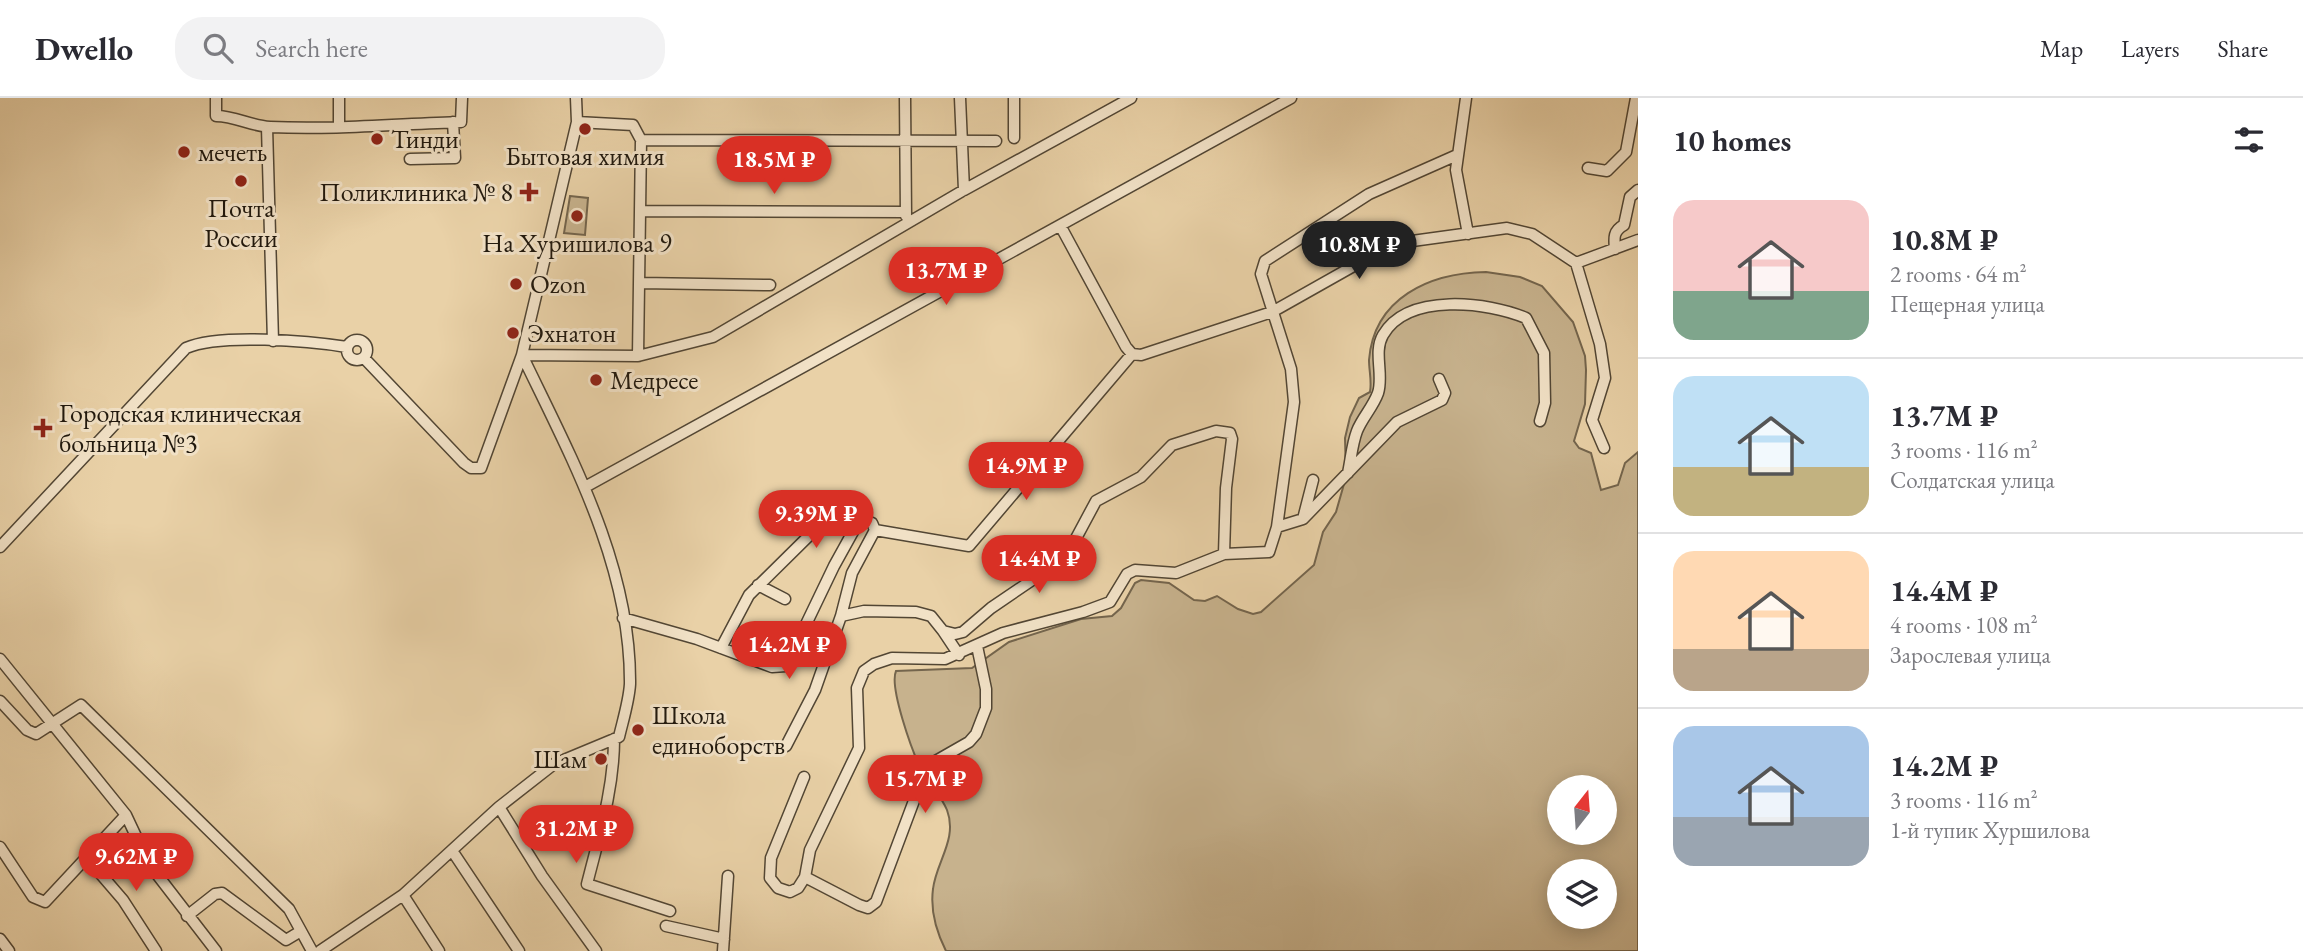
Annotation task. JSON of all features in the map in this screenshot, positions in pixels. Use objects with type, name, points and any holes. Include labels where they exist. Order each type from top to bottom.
[{"type":"street","points":[[216,98],[216,116],[234,116],[267,127],[461,122],[462,98]]},
{"type":"street","points":[[339,98],[339,127]]},
{"type":"street","points":[[364,358],[464,463],[477,470],[484,465],[522,355],[576,122],[576,98]]},
{"type":"street","points":[[905,98],[906,225]]},
{"type":"street","points":[[960,98],[964,190]]},
{"type":"street","points":[[1014,98],[1014,138]]},
{"type":"street","points":[[522,355],[638,356],[713,337],[964,190],[1131,98]]},
{"type":"street","points":[[585,487],[1061,227],[1192,150],[1291,98]]},
{"type":"street","points":[[1466,98],[1456,170],[1468,234]]},
{"type":"street","points":[[1588,168],[1607,171],[1626,152],[1636,98]]},
{"type":"street","points":[[410,159],[455,158],[453,122]]},
{"type":"street","points":[[576,122],[633,125],[641,139],[638,356]]},
{"type":"street","points":[[267,127],[273,341]]},
{"type":"street","points":[[641,139],[996,141]]},
{"type":"street","points":[[804,777],[771,858],[770,878],[778,888],[790,892],[798,888],[805,877],[810,850],[859,748],[856,699],[864,671],[874,664],[892,658],[945,659],[1003,633],[1083,612],[1110,601],[1126,574],[1135,570],[1176,573],[1224,554],[1269,552],[1277,527],[1294,402],[1290,369],[1261,274],[1265,261],[1369,194],[1457,156]]},
{"type":"street","points":[[1615,249],[1616,229],[1624,225],[1630,197],[1638,190]]},
{"type":"street","points":[[641,211],[906,212]]},
{"type":"street","points":[[1061,227],[1132,354]]},
{"type":"street","points":[[1132,354],[1141,355],[1272,312],[1366,259],[1405,242],[1507,228],[1532,234],[1576,263],[1600,344],[1605,378],[1592,420],[1604,448]]},
{"type":"street","points":[[1576,263],[1638,240]]},
{"type":"street","points":[[641,283],[770,285]]},
{"type":"street","points":[[1348,473],[1357,431],[1378,393],[1382,337],[1394,321],[1416,309],[1442,304],[1500,307],[1526,318],[1544,353],[1545,403],[1540,421]]},
{"type":"street","points":[[0,547],[186,348],[197,343],[273,341],[347,347]]},
{"type":"street","points":[[352,341],[363,341],[367,349],[364,358],[353,360],[347,355],[347,347],[352,341]]},
{"type":"street","points":[[875,530],[969,546],[1132,354]]},
{"type":"street","points":[[320,951],[403,895],[499,807],[554,764],[619,737],[630,686],[624,618],[609,553],[585,487],[522,355]]},
{"type":"street","points":[[1277,527],[1303,519],[1397,422],[1442,400],[1446,393],[1439,379]]},
{"type":"street","points":[[943,631],[955,634],[963,632],[991,608],[1066,557],[1096,501],[1141,477],[1172,445],[1195,436],[1223,430],[1230,433],[1233,439],[1226,488],[1224,554]]},
{"type":"street","points":[[1303,519],[1312,480]]},
{"type":"street","points":[[721,648],[748,594],[833,513],[872,523],[875,530]]},
{"type":"street","points":[[624,618],[772,667],[786,666],[834,566],[860,520]]},
{"type":"street","points":[[786,746],[815,690],[841,616],[852,573],[875,530]]},
{"type":"street","points":[[758,585],[785,599]]},
{"type":"street","points":[[841,616],[864,611],[925,613],[943,631],[959,655]]},
{"type":"street","points":[[805,877],[859,905],[868,908],[876,902],[927,766],[969,743],[976,734],[986,708],[986,689],[977,646]]},
{"type":"street","points":[[0,659],[126,815],[149,864],[216,951]]},
{"type":"street","points":[[0,701],[27,730],[36,734],[81,705],[289,909],[312,951]]},
{"type":"street","points":[[614,739],[614,765],[606,809],[587,884],[670,911]]},
{"type":"street","points":[[499,807],[542,876],[596,951]]},
{"type":"street","points":[[0,848],[38,902],[45,902],[126,815]]},
{"type":"street","points":[[453,852],[519,951]]},
{"type":"street","points":[[86,857],[123,900],[156,951]]},
{"type":"street","points":[[723,951],[728,876]]},
{"type":"street","points":[[187,916],[215,894],[222,893],[286,940],[301,931]]},
{"type":"street","points":[[403,895],[439,951]]},
{"type":"street","points":[[666,926],[724,939]]},
{"type":"street","points":[[0,939],[9,951]]},
{"type":"shaded area","name":"На Хуришилова 9","points":[[570,196],[588,198],[585,235],[564,233]]},
{"type":"shaded area","points":[[1486,272],[1520,277],[1542,286],[1573,322],[1585,356],[1585,404],[1574,441],[1579,448],[1591,453],[1601,490],[1618,485],[1625,463],[1638,452],[1638,951],[946,951],[935,921],[932,897],[948,841],[950,821],[947,810],[924,774],[912,748],[898,704],[896,671],[972,668],[1009,642],[1081,619],[1112,616],[1121,608],[1135,583],[1141,580],[1169,583],[1194,600],[1205,601],[1217,596],[1238,609],[1253,614],[1261,612],[1314,565],[1323,532],[1336,512],[1346,477],[1345,438],[1350,417],[1359,398],[1370,392],[1369,360],[1373,338],[1381,320],[1393,305],[1408,293],[1444,277]]},
{"type":"place","name":"Бытовая химия","points":[[585,129]]},
{"type":"place","name":"Тинди","points":[[377,139]]},
{"type":"place","name":"мечеть","points":[[184,152]]},
{"type":"place","name":"Почта России","points":[[241,181]]},
{"type":"place","name":"Поликлиника № 8","points":[[529,192]]},
{"type":"place","name":"На Хуришилова 9","points":[[577,216]]},
{"type":"place","name":"Ozon","points":[[516,284]]},
{"type":"place","name":"Эхнатон","points":[[513,333]]},
{"type":"place","name":"Медресе","points":[[596,380]]},
{"type":"place","name":"Городская клиническая больница №3","points":[[43,428]]},
{"type":"place","name":"Школа единоборств","points":[[638,730]]},
{"type":"place","name":"Шам","points":[[601,759]]}]
